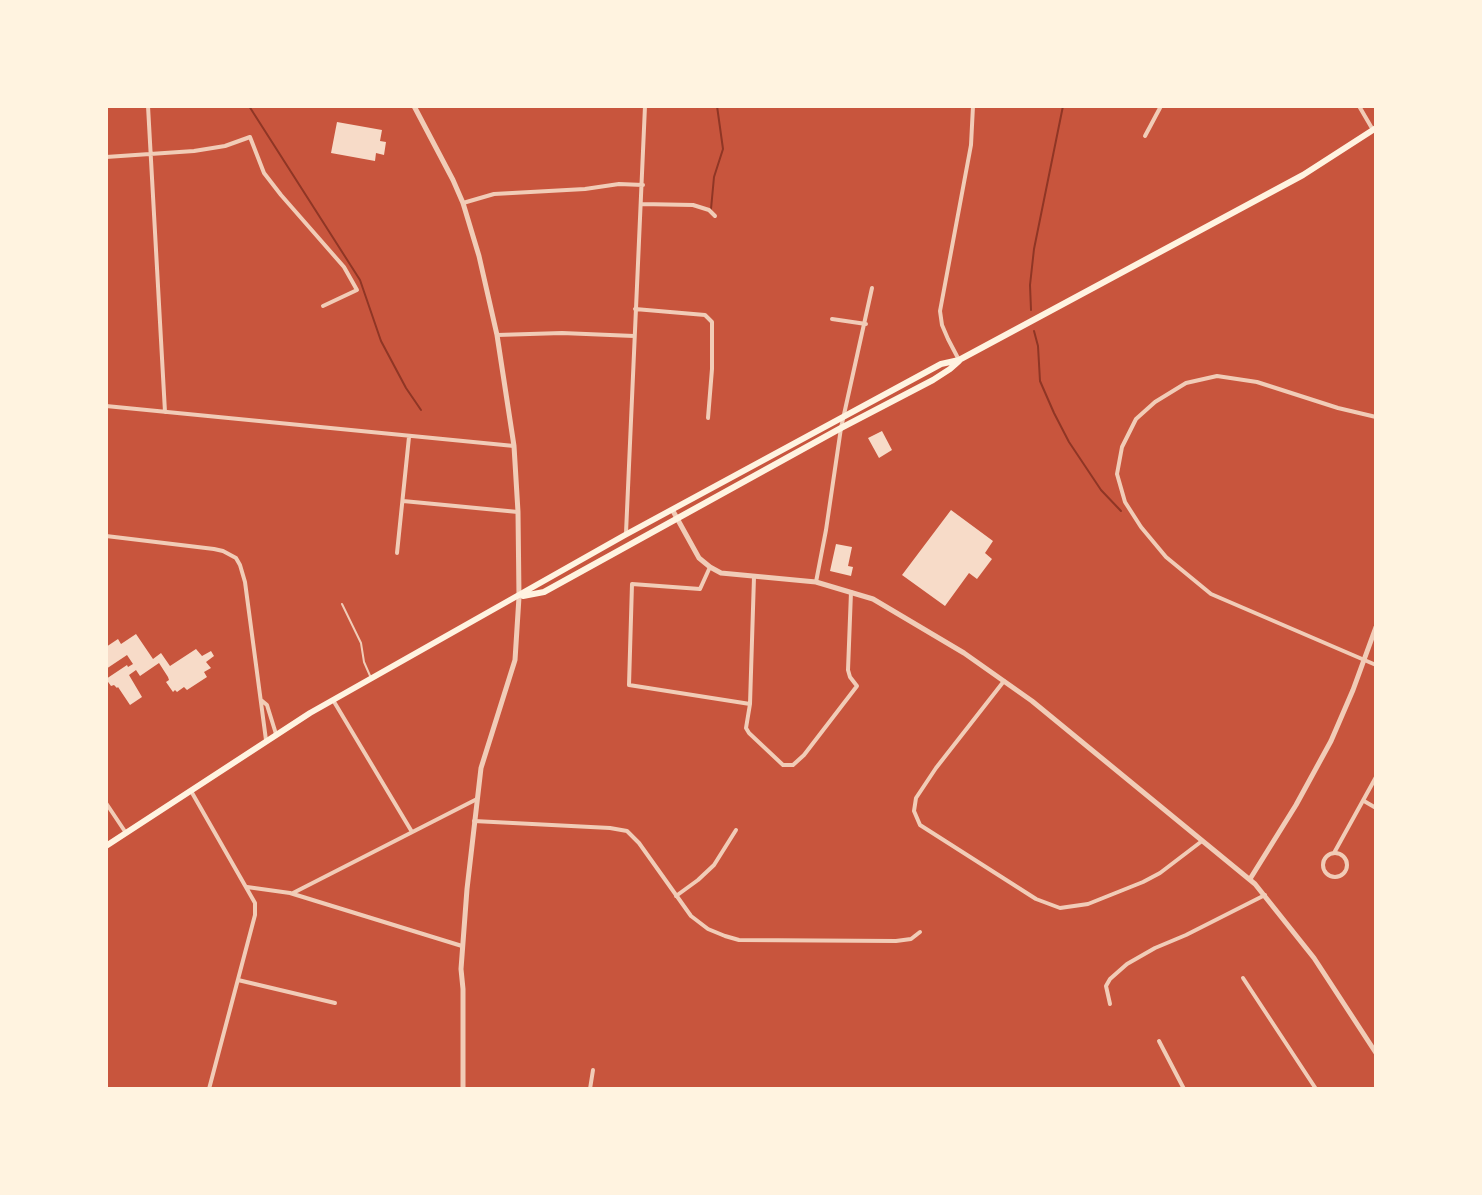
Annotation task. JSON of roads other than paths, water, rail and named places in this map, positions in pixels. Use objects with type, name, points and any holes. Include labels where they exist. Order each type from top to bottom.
[{"type":"main road","points":[[106,846],[266,740],[548,578],[941,364],[959,360],[1303,175],[1374,129]]},
{"type":"main road","points":[[519,597],[544,592],[933,380],[959,360]]},
{"type":"street","points":[[148,106],[165,412]]},
{"type":"street","points":[[414,106],[463,203],[479,256],[497,335],[514,446],[518,512],[519,597],[515,660],[481,768],[462,946],[463,1089]]},
{"type":"street","points":[[625,535],[645,106]]},
{"type":"street","points":[[959,360],[942,325],[940,311],[971,145],[973,106]]},
{"type":"street","points":[[1145,136],[1161,106]]},
{"type":"street","points":[[1359,106],[1374,129]]},
{"type":"street","points":[[106,157],[194,151],[225,146],[250,137],[264,173],[338,259],[357,290],[323,306]]},
{"type":"street","points":[[463,203],[494,194],[619,184],[643,185]]},
{"type":"street","points":[[641,204],[693,205],[709,210],[715,216]]},
{"type":"street","points":[[816,582],[841,428],[872,288]]},
{"type":"street","points":[[635,309],[705,315],[712,322],[708,418]]},
{"type":"street","points":[[832,319],[866,324]]},
{"type":"street","points":[[497,335],[562,333],[634,336]]},
{"type":"street","points":[[1376,417],[1257,382],[1217,376],[1186,383],[1155,402],[1136,419],[1122,447],[1117,474],[1125,502],[1141,527],[1166,557],[1211,594],[1376,665]]},
{"type":"street","points":[[106,406],[514,446]]},
{"type":"street","points":[[397,553],[409,437]]},
{"type":"street","points":[[403,501],[518,512]]},
{"type":"street","points":[[673,511],[699,558],[721,573],[816,582],[873,599],[964,653],[1032,701],[1250,879],[1314,958],[1373,1042],[1376,1053]]},
{"type":"street","points":[[106,536],[214,549],[236,558],[245,582],[266,740]]},
{"type":"street","points":[[710,567],[700,589],[632,584],[629,685],[750,704]]},
{"type":"street","points":[[754,576],[750,704],[746,728],[783,765],[793,765],[804,755],[857,686],[848,670],[851,592]]},
{"type":"street","points":[[1250,879],[1320,762],[1376,627]]},
{"type":"street","points":[[1004,681],[916,798],[914,811],[920,825],[1036,899],[1060,908],[1088,904],[1143,882],[1203,840]]},
{"type":"street","points":[[261,700],[267,705],[276,734]]},
{"type":"street","points":[[333,700],[412,832]]},
{"type":"street","points":[[1334,853],[1344,856],[1348,864],[1346,872],[1335,877],[1328,874],[1323,864],[1326,857],[1334,853],[1376,777]]},
{"type":"street","points":[[191,791],[255,903],[255,915],[209,1089]]},
{"type":"street","points":[[290,893],[477,799]]},
{"type":"street","points":[[1364,801],[1376,808]]},
{"type":"street","points":[[106,803],[126,833]]},
{"type":"street","points":[[474,821],[627,831],[691,916],[708,929],[739,940],[896,941],[911,939],[920,932]]},
{"type":"street","points":[[676,896],[714,865],[736,830]]},
{"type":"street","points":[[247,887],[290,893],[462,946]]},
{"type":"street","points":[[1110,1004],[1106,986],[1127,964],[1265,895]]},
{"type":"street","points":[[1243,978],[1316,1089]]},
{"type":"street","points":[[238,980],[335,1003]]},
{"type":"street","points":[[1159,1041],[1184,1089]]},
{"type":"street","points":[[590,1089],[593,1070]]},
{"type":"lane","points":[[342,604],[361,643],[364,662],[372,679]]},
{"type":"waterway","points":[[249,106],[360,280],[381,341],[421,410]]},
{"type":"waterway","points":[[711,209],[714,177],[723,149],[717,106]]},
{"type":"waterway","points":[[1031,310],[1034,249],[1063,106]]},
{"type":"waterway","points":[[1034,331],[1040,381],[1054,413],[1101,490],[1121,511]]}]
